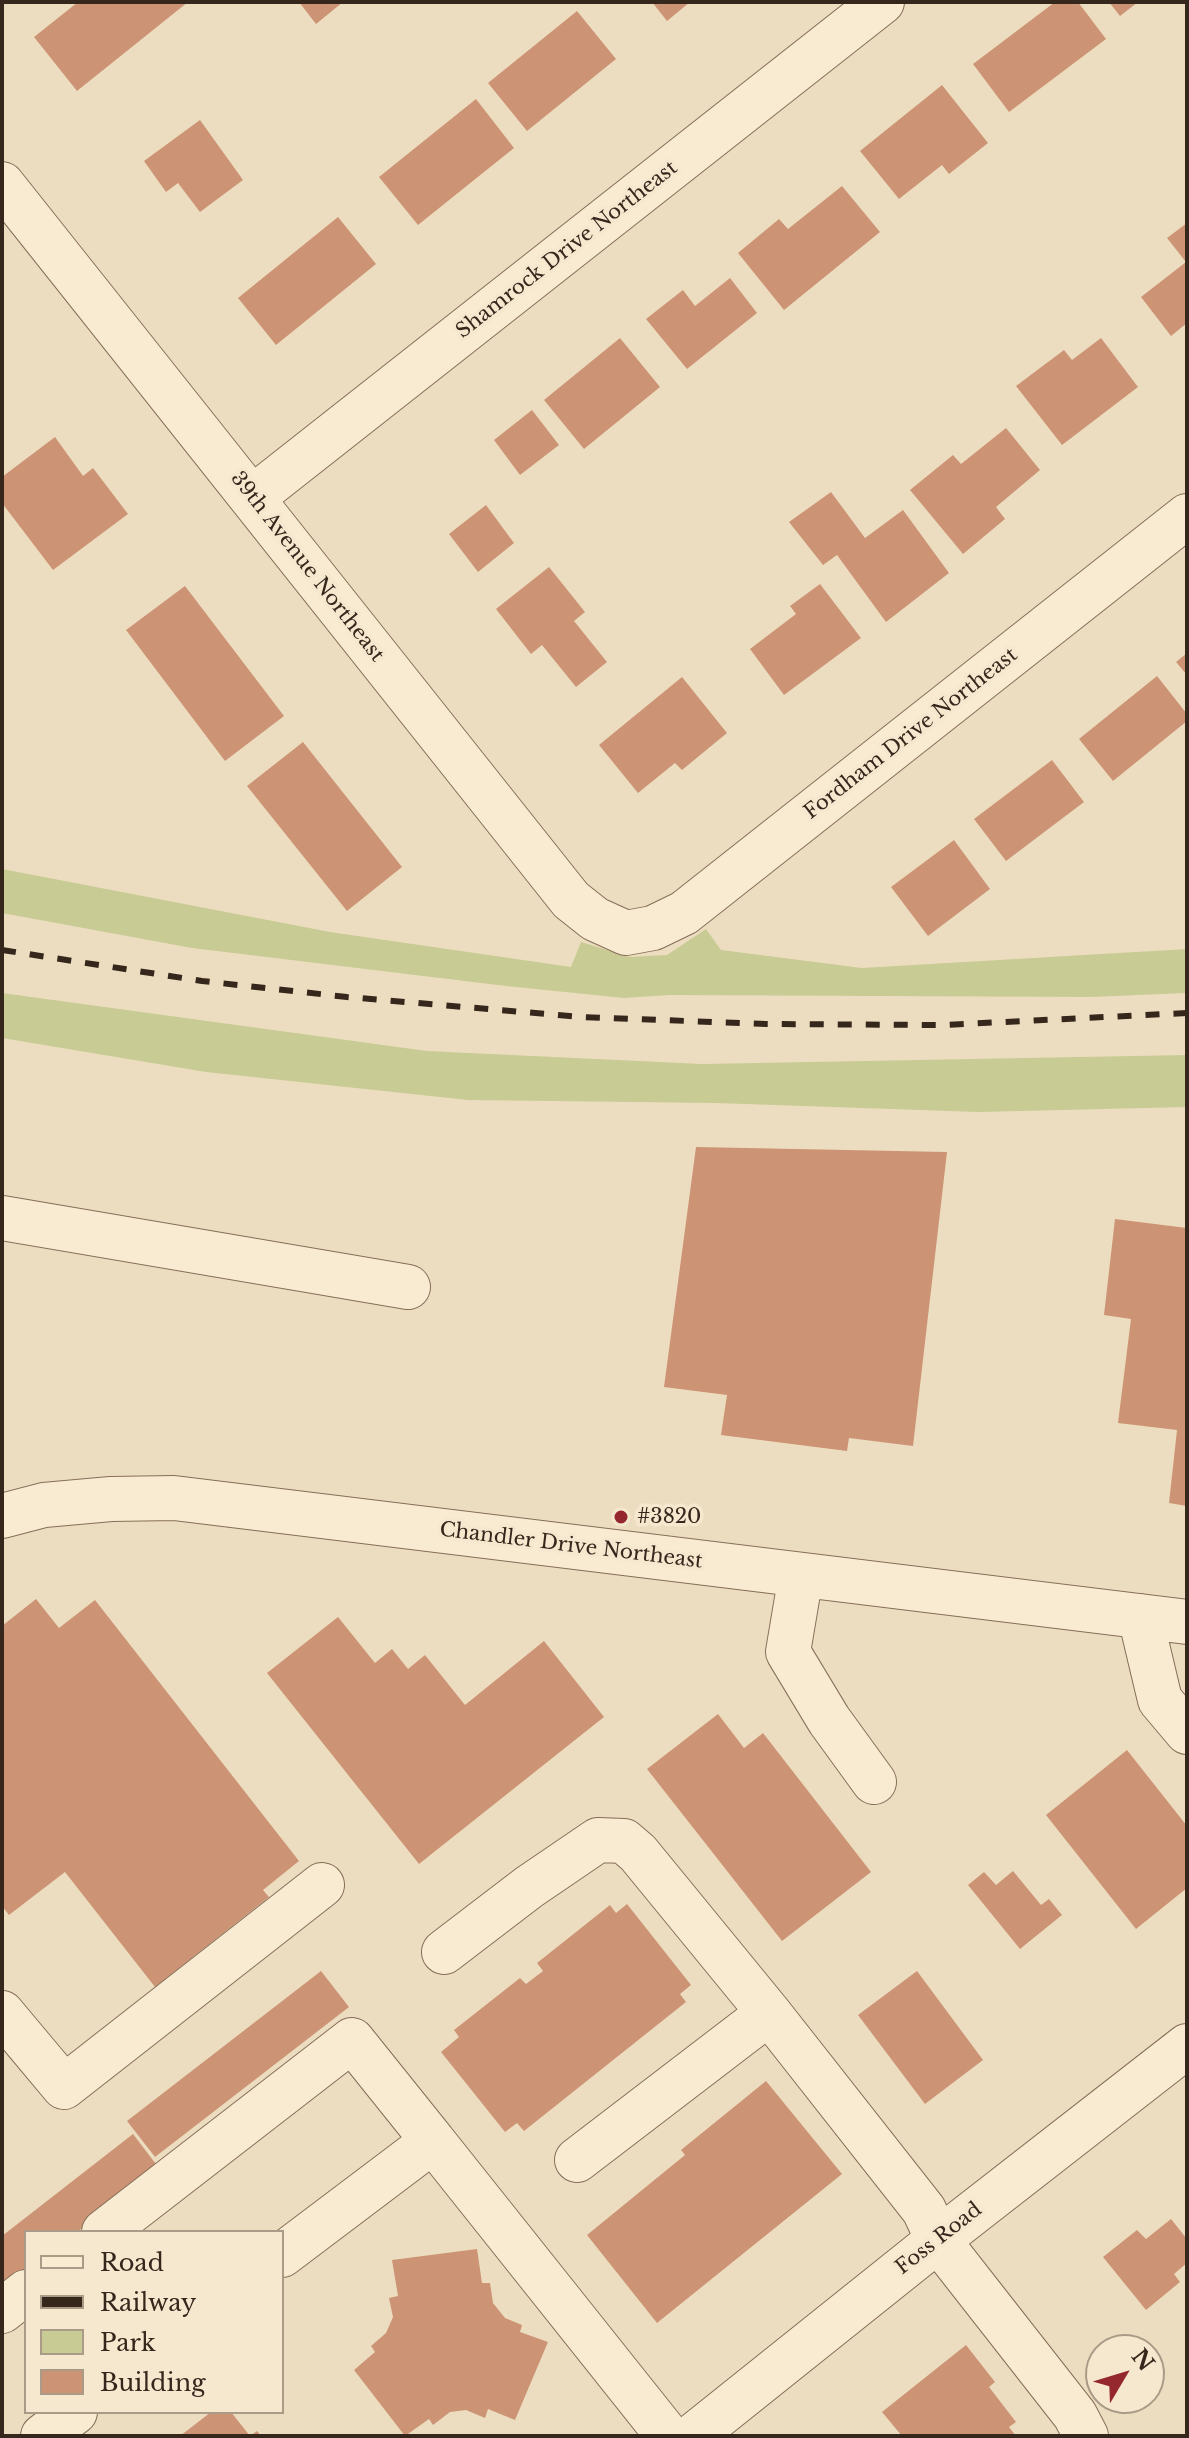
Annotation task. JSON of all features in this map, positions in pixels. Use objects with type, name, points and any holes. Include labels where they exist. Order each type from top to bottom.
[{"type":"street","name":"Shamrock Drive Northeast","points":[[252,498],[882,2]]},
{"type":"street","name":"39th Avenue Northeast","points":[[2,184],[571,900],[595,919],[626,933]]},
{"type":"street","name":"Fordham Drive Northeast","points":[[626,933],[653,928],[684,913],[1187,516]]},
{"type":"street","points":[[2,1218],[408,1287]]},
{"type":"street","name":"Chandler Drive Northeast","points":[[2,1516],[57,1504],[174,1498],[1187,1622]]},
{"type":"street","points":[[801,1575],[788,1652],[829,1720],[874,1782]]},
{"type":"street","points":[[1140,1616],[1160,1700],[1187,1732]]},
{"type":"street","points":[[444,1952],[529,1887],[598,1840],[624,1841],[638,1853],[769,2013],[924,2210],[938,2240],[1075,2415],[1086,2436]]},
{"type":"street","points":[[2,2013],[64,2087],[322,1885]]},
{"type":"street","points":[[577,2160],[769,2013]]},
{"type":"street","points":[[107,2230],[352,2040],[668,2436]]},
{"type":"street","name":"Foss Road","points":[[693,2436],[1187,2046]]},
{"type":"street","points":[[284,2253],[433,2141]]},
{"type":"street","points":[[2,2311],[24,2294]]},
{"type":"street","points":[[43,2436],[72,2414]]},
{"type":"green space","points":[[2,869],[330,932],[571,967],[581,942],[630,957],[667,955],[706,929],[721,950],[862,968],[1187,949],[1187,993],[1089,997],[669,995],[624,998],[506,986],[192,948],[2,913]]},
{"type":"green space","points":[[2,993],[427,1051],[702,1064],[1187,1055],[1187,1107],[979,1112],[716,1103],[468,1100],[206,1072],[2,1038]]},
{"type":"building","points":[[78,2],[188,2],[77,91],[34,37]]},
{"type":"building","points":[[299,2],[343,2],[316,24]]},
{"type":"building","points":[[652,2],[690,2],[667,21]]},
{"type":"building","points":[[1055,2],[1078,2],[1106,39],[1009,112],[973,64]]},
{"type":"building","points":[[1109,2],[1138,2],[1120,16]]},
{"type":"building","points":[[577,11],[616,59],[527,131],[488,83]]},
{"type":"building","points":[[942,85],[988,143],[949,174],[942,165],[899,199],[860,151]]},
{"type":"building","points":[[476,99],[514,148],[418,225],[379,177]]},
{"type":"building","points":[[200,120],[243,180],[200,212],[178,183],[166,192],[144,161]]},
{"type":"building","points":[[842,186],[880,232],[784,310],[738,253],[779,219],[788,229]]},
{"type":"building","points":[[338,217],[376,264],[276,345],[238,298]]},
{"type":"building","points":[[1187,223],[1187,323],[1171,336],[1141,297],[1186,262],[1167,238]]},
{"type":"building","points":[[730,278],[757,313],[687,369],[646,319],[683,290],[695,306]]},
{"type":"building","points":[[620,338],[660,387],[584,449],[544,400]]},
{"type":"building","points":[[1101,338],[1138,387],[1062,445],[1016,386],[1064,350],[1072,360]]},
{"type":"building","points":[[532,410],[559,445],[520,475],[494,440]]},
{"type":"building","points":[[1006,428],[1040,470],[996,507],[1005,519],[963,554],[910,490],[953,455],[961,464]]},
{"type":"building","points":[[55,437],[83,476],[93,468],[128,514],[53,570],[2,503],[2,477]]},
{"type":"building","points":[[831,492],[865,538],[903,510],[949,573],[886,622],[837,555],[823,565],[789,522]]},
{"type":"building","points":[[486,505],[514,543],[478,572],[449,534]]},
{"type":"building","points":[[549,567],[585,612],[574,621],[607,662],[576,687],[542,645],[531,654],[496,609]]},
{"type":"building","points":[[820,584],[861,638],[784,695],[750,649],[796,614],[790,606]]},
{"type":"building","points":[[185,586],[284,716],[225,761],[126,630]]},
{"type":"building","points":[[1187,653],[1187,675],[1176,662]]},
{"type":"building","points":[[1157,676],[1187,714],[1187,721],[1113,781],[1079,739]]},
{"type":"building","points":[[682,677],[727,733],[682,770],[675,763],[638,793],[599,745]]},
{"type":"building","points":[[303,742],[402,867],[347,911],[247,786]]},
{"type":"building","points":[[1052,760],[1084,802],[1006,861],[974,819]]},
{"type":"building","points":[[954,840],[990,889],[928,936],[891,887]]},
{"type":"building","points":[[696,1147],[947,1152],[913,1446],[849,1438],[847,1451],[721,1435],[727,1395],[664,1387]]},
{"type":"building","points":[[1115,1219],[1187,1228],[1187,1506],[1169,1503],[1177,1430],[1118,1423],[1131,1319],[1104,1315]]},
{"type":"building","points":[[36,1599],[59,1628],[95,1600],[299,1861],[263,1890],[269,1897],[155,1987],[65,1872],[9,1915],[2,1906],[2,1626]]},
{"type":"building","points":[[338,1617],[375,1663],[392,1649],[408,1669],[425,1655],[465,1705],[544,1641],[604,1717],[419,1864],[267,1673]]},
{"type":"building","points":[[718,1714],[744,1748],[763,1733],[871,1872],[782,1941],[647,1769]]},
{"type":"building","points":[[1127,1750],[1187,1826],[1187,1888],[1136,1929],[1046,1815]]},
{"type":"building","points":[[1013,1871],[1041,1905],[1049,1899],[1062,1915],[1020,1949],[968,1885],[984,1872],[996,1885]]},
{"type":"building","points":[[627,1904],[691,1985],[680,1994],[686,2002],[524,2131],[517,2123],[505,2132],[441,2052],[459,2037],[454,2030],[520,1978],[526,1984],[543,1971],[537,1963],[610,1905],[616,1913]]},
{"type":"building","points":[[321,1971],[349,2007],[155,2157],[127,2121]]},
{"type":"building","points":[[917,1971],[983,2060],[925,2104],[858,2015]]},
{"type":"building","points":[[766,2081],[842,2174],[657,2323],[587,2235],[685,2155],[681,2150]]},
{"type":"building","points":[[133,2134],[159,2168],[80,2230],[24,2230],[24,2273],[2,2290],[2,2236]]},
{"type":"building","points":[[1171,2219],[1187,2239],[1187,2263],[1174,2274],[1180,2282],[1146,2310],[1103,2257],[1137,2230],[1146,2239]]},
{"type":"building","points":[[477,2249],[482,2283],[490,2283],[493,2303],[505,2318],[522,2325],[520,2332],[548,2342],[515,2420],[488,2409],[485,2418],[466,2410],[450,2412],[433,2425],[429,2419],[405,2436],[354,2370],[375,2352],[371,2346],[386,2333],[393,2317],[389,2298],[398,2296],[392,2260]]},
{"type":"building","points":[[966,2345],[995,2382],[989,2387],[1016,2422],[1009,2427],[1016,2436],[902,2436],[882,2412]]},
{"type":"building","points":[[208,2414],[233,2414],[250,2436],[180,2436]]},
{"type":"railway","points":[[2,950],[202,981],[582,1017],[766,1024],[943,1025],[1187,1013]]},
{"type":"place","name":"#3820","points":[[621,1517]]}]
